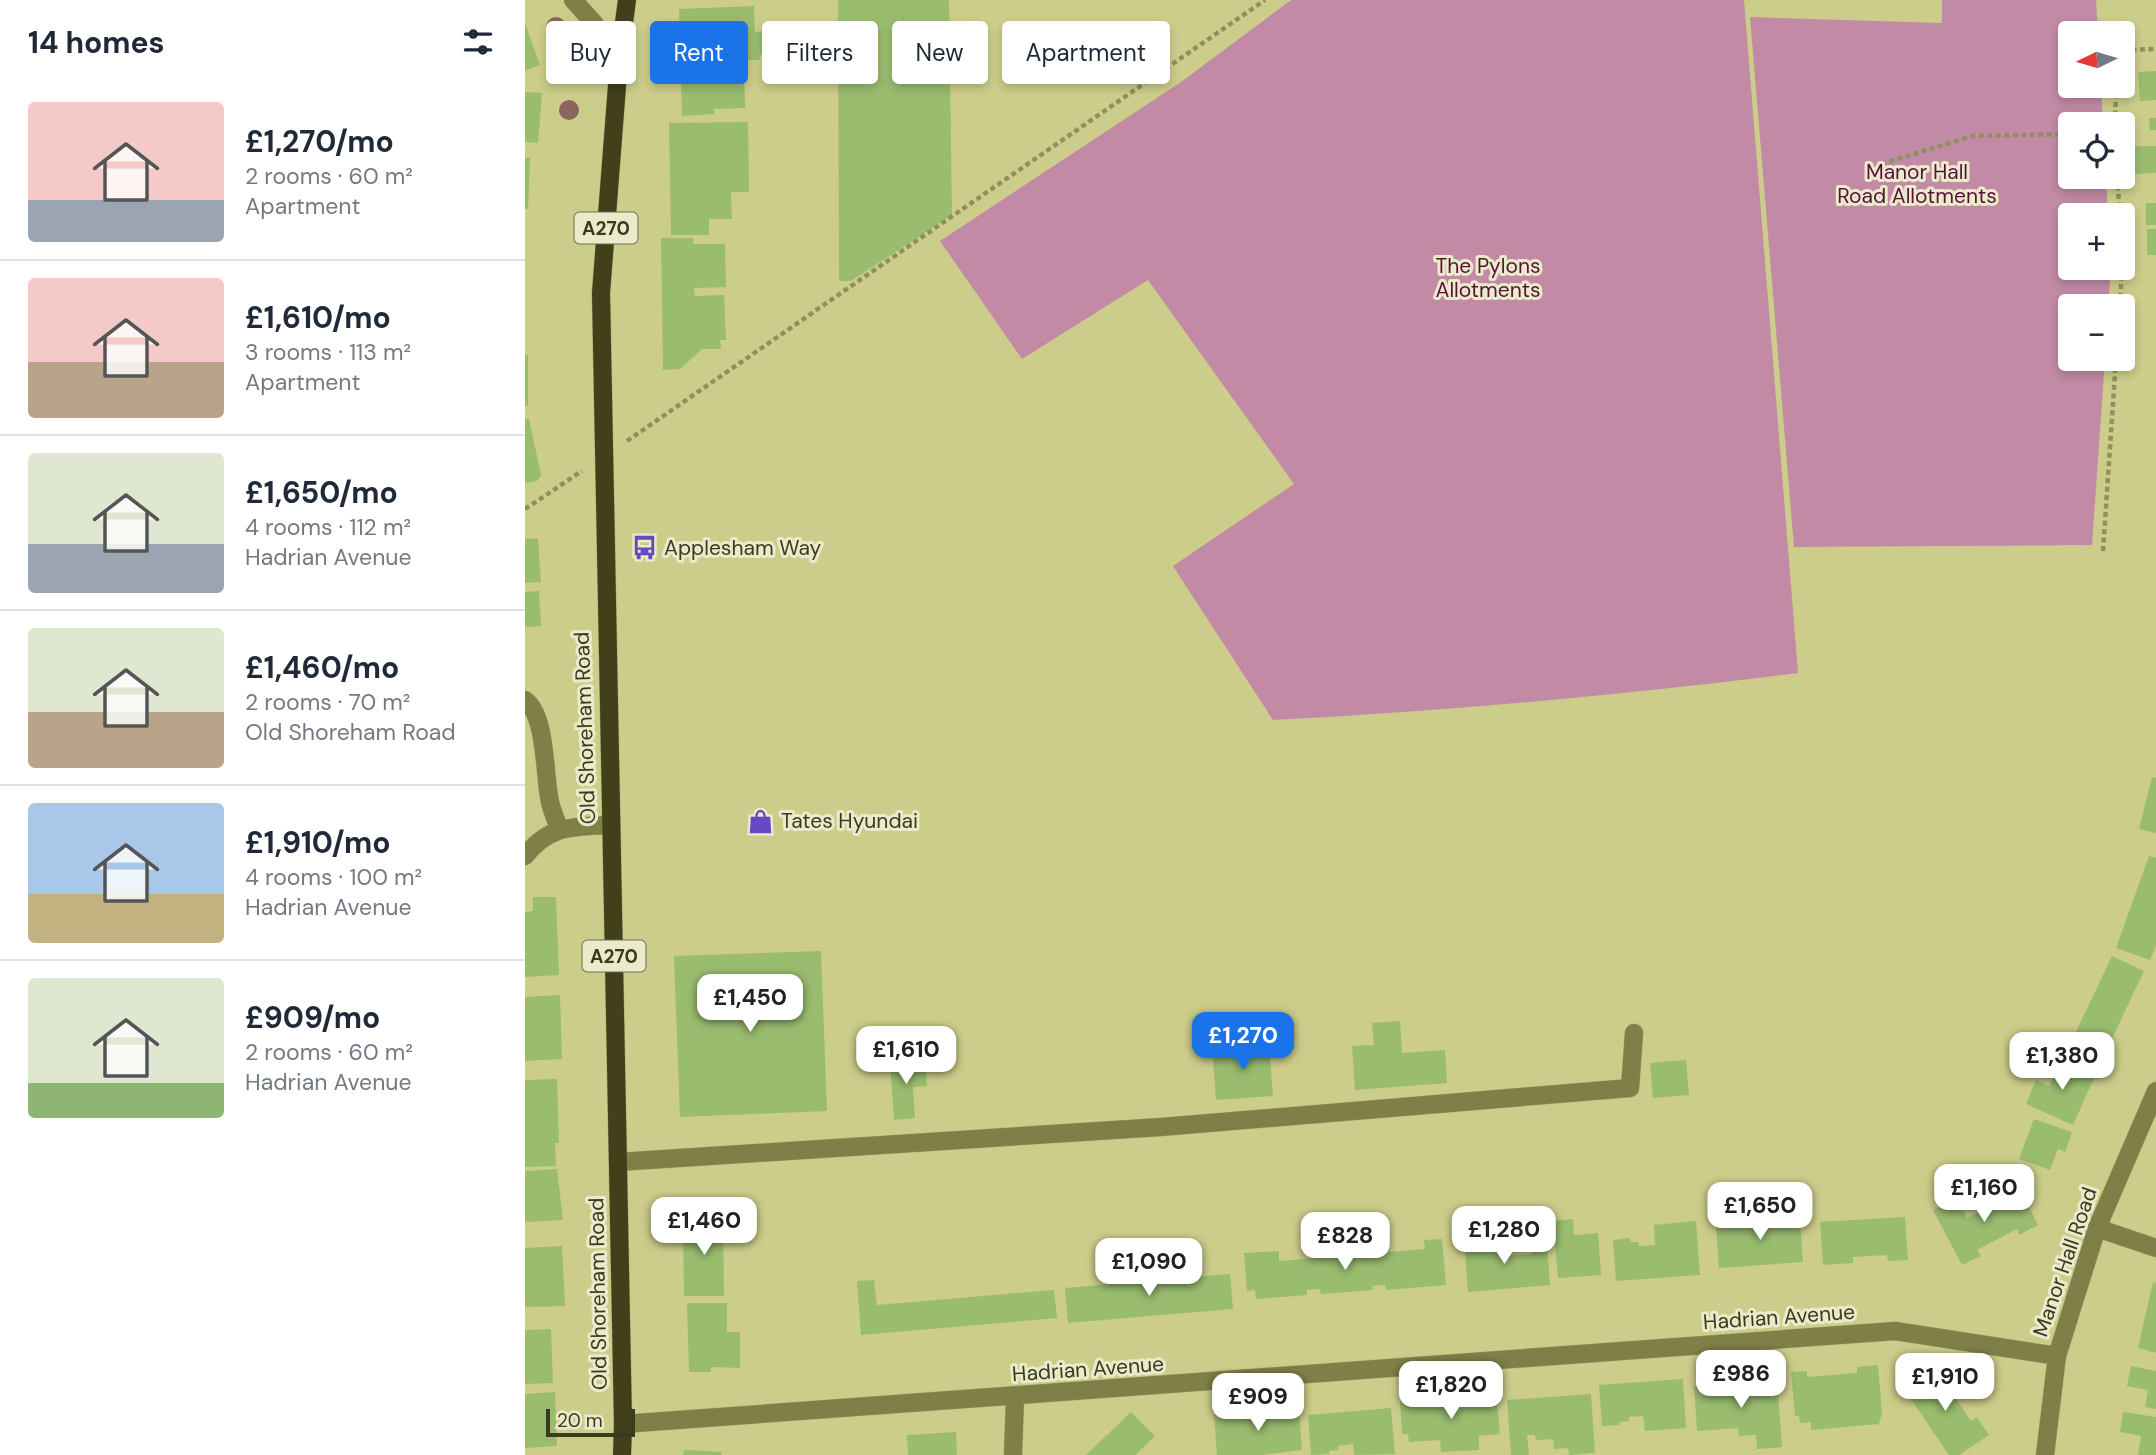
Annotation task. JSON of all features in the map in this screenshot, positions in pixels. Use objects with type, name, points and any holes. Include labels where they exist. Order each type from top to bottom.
[{"type":"main road","name":"Old Shoreham Road","points":[[624,21],[627,0]]},
{"type":"main road","name":"Old Shoreham Road","points":[[617,84],[601,293],[624,1424],[621,1455]]},
{"type":"street","points":[[573,0],[592,21]]},
{"type":"street","points":[[525,701],[532,705],[541,731],[551,804],[559,828]]},
{"type":"street","points":[[525,856],[536,842],[559,828],[611,825]]},
{"type":"street","points":[[618,1162],[1161,1127],[1630,1088],[1634,1033]]},
{"type":"street","name":"Manor Hall Road","points":[[2045,1455],[2057,1356],[2097,1228],[2156,1091]]},
{"type":"street","points":[[2097,1228],[2156,1248]]},
{"type":"street","name":"Hadrian Avenue","points":[[624,1424],[1015,1398],[1895,1331],[2057,1356]]},
{"type":"street","points":[[1013,1455],[1015,1398]]},
{"type":"path","points":[[525,509],[1265,0]]},
{"type":"path","points":[[2135,50],[2156,49]]},
{"type":"path","points":[[1881,164],[1972,136],[2058,134]]},
{"type":"path","points":[[2103,551],[2115,371]]},
{"type":"green space","name":"The Pylons Allotments","points":[[1291,0],[1744,0],[1798,673],[1536,701],[1273,720],[1173,566],[1294,484],[1148,280],[1022,359],[940,241],[1181,82]]},
{"type":"green space","name":"Manor Hall Road Allotments","points":[[1942,0],[2096,0],[2097,21],[2058,21],[2058,98],[2102,98],[2102,112],[2058,112],[2058,189],[2107,189],[2107,203],[2058,203],[2058,280],[2110,280],[2109,294],[2058,294],[2058,371],[2104,371],[2092,545],[1794,547],[1750,17],[1942,23]]},
{"type":"building","points":[[838,0],[949,0],[949,21],[892,21],[892,84],[950,84],[952,215],[851,281],[839,281],[838,84],[878,84],[878,21],[838,21]]},
{"type":"building","points":[[754,6],[755,32],[762,31],[760,60],[748,60],[748,21],[679,21],[679,9]]},
{"type":"building","points":[[525,23],[540,65],[525,71]]},
{"type":"building","points":[[2156,71],[2156,100],[2140,101],[2138,72]]},
{"type":"building","points":[[681,84],[744,84],[745,108],[714,109],[714,114],[682,116]]},
{"type":"building","points":[[525,92],[542,93],[538,143],[525,142]]},
{"type":"building","points":[[2149,118],[2156,118],[2156,130],[2150,130]]},
{"type":"building","points":[[748,122],[749,192],[731,192],[732,219],[709,219],[709,235],[671,235],[669,123]]},
{"type":"building","points":[[2135,146],[2156,146],[2156,173],[2135,174]]},
{"type":"building","points":[[525,158],[530,158],[528,209],[525,209]]},
{"type":"building","points":[[2146,203],[2156,203],[2156,225],[2146,225]]},
{"type":"building","points":[[2147,229],[2156,229],[2156,255],[2147,255]]},
{"type":"building","points":[[661,238],[693,238],[693,244],[725,244],[726,287],[694,288],[695,296],[724,295],[726,340],[720,340],[721,349],[702,349],[680,369],[663,370]]},
{"type":"building","points":[[525,355],[528,355],[528,406],[525,406]]},
{"type":"building","points":[[525,419],[529,419],[541,475],[537,481],[525,483]]},
{"type":"building","points":[[538,538],[541,582],[525,583],[525,539]]},
{"type":"building","points":[[539,591],[541,626],[525,627],[525,592]]},
{"type":"building","points":[[2152,777],[2156,778],[2156,833],[2139,829]]},
{"type":"building","points":[[2149,856],[2156,858],[2156,945],[2150,960],[2116,948]]},
{"type":"building","points":[[533,897],[556,897],[559,975],[525,977],[525,912],[533,911]]},
{"type":"building","points":[[821,951],[827,1111],[680,1117],[674,956]]},
{"type":"building","points":[[2112,956],[2144,971],[2097,1070],[2065,1055]]},
{"type":"building","points":[[560,995],[562,1059],[525,1061],[525,997]]},
{"type":"building","points":[[1400,1021],[1402,1053],[1445,1050],[1447,1083],[1355,1090],[1352,1046],[1374,1045],[1372,1023]]},
{"type":"building","points":[[1269,1044],[1273,1096],[1216,1100],[1212,1048]]},
{"type":"building","points":[[2054,1058],[2095,1076],[2073,1125],[2026,1104],[2036,1080],[2049,1086],[2055,1074],[2048,1070]]},
{"type":"building","points":[[925,1059],[927,1086],[913,1087],[915,1118],[894,1120],[890,1062]]},
{"type":"building","points":[[1686,1060],[1689,1095],[1653,1098],[1650,1063]]},
{"type":"building","points":[[557,1079],[559,1143],[555,1143],[556,1166],[525,1167],[525,1080]]},
{"type":"building","points":[[2034,1119],[2072,1132],[2065,1152],[2058,1149],[2050,1170],[2019,1159]]},
{"type":"building","points":[[557,1169],[563,1220],[525,1222],[525,1171]]},
{"type":"building","points":[[2020,1190],[2038,1225],[2019,1235],[2017,1229],[1977,1250],[1981,1256],[1962,1265],[1933,1210],[1957,1198],[1967,1218]]},
{"type":"building","points":[[1785,1213],[1786,1220],[1800,1219],[1803,1262],[1719,1268],[1716,1226],[1758,1218],[1758,1215]]},
{"type":"building","points":[[1905,1217],[1908,1260],[1888,1261],[1887,1255],[1853,1257],[1853,1263],[1823,1265],[1820,1222]]},
{"type":"building","points":[[683,1218],[723,1218],[724,1296],[684,1296]]},
{"type":"building","points":[[1573,1219],[1574,1235],[1598,1233],[1601,1275],[1558,1278],[1553,1221]]},
{"type":"building","points":[[1696,1221],[1700,1275],[1616,1281],[1613,1240],[1630,1238],[1631,1242],[1639,1242],[1639,1246],[1655,1245],[1654,1225]]},
{"type":"building","points":[[1505,1236],[1506,1256],[1532,1254],[1531,1245],[1547,1244],[1550,1285],[1468,1292],[1464,1239]]},
{"type":"building","points":[[1442,1239],[1446,1285],[1386,1290],[1385,1285],[1372,1286],[1373,1290],[1321,1294],[1320,1289],[1307,1290],[1307,1295],[1256,1299],[1255,1290],[1247,1291],[1244,1253],[1279,1251],[1279,1261],[1425,1249],[1424,1240]]},
{"type":"building","points":[[562,1246],[565,1306],[525,1307],[525,1248]]},
{"type":"building","points":[[1230,1274],[1233,1309],[1068,1323],[1065,1288]]},
{"type":"building","points":[[874,1280],[877,1305],[1054,1290],[1057,1318],[861,1335],[857,1281]]},
{"type":"building","points":[[2153,1282],[2156,1283],[2156,1353],[2138,1348]]},
{"type":"building","points":[[687,1303],[727,1303],[727,1332],[740,1332],[740,1368],[711,1367],[711,1372],[689,1372]]},
{"type":"building","points":[[551,1329],[553,1383],[525,1384],[525,1330]]},
{"type":"building","points":[[1941,1364],[1952,1380],[1946,1384],[1971,1421],[1977,1417],[1989,1435],[1959,1455],[1949,1455],[1904,1389]]},
{"type":"building","points":[[1878,1365],[1882,1413],[1879,1424],[1811,1430],[1811,1422],[1800,1423],[1799,1416],[1795,1416],[1791,1372],[1807,1371],[1807,1377],[1857,1373],[1857,1367]]},
{"type":"building","points":[[2131,1366],[2156,1371],[2156,1409],[2145,1407],[2148,1390],[2127,1386]]},
{"type":"building","points":[[1683,1379],[1686,1428],[1645,1431],[1643,1416],[1629,1417],[1629,1421],[1619,1422],[1620,1425],[1602,1426],[1599,1385]]},
{"type":"building","points":[[1777,1379],[1782,1447],[1757,1449],[1756,1435],[1739,1436],[1738,1428],[1697,1431],[1694,1386]]},
{"type":"building","points":[[555,1392],[557,1446],[525,1448],[525,1394]]},
{"type":"building","points":[[1496,1393],[1500,1434],[1479,1436],[1479,1450],[1441,1452],[1440,1440],[1409,1442],[1408,1434],[1402,1434],[1400,1401]]},
{"type":"building","points":[[1591,1394],[1595,1453],[1569,1455],[1568,1448],[1554,1449],[1553,1439],[1536,1440],[1535,1435],[1527,1435],[1529,1455],[1511,1455],[1507,1400]]},
{"type":"building","points":[[1299,1408],[1302,1450],[1261,1455],[1217,1455],[1214,1415]]},
{"type":"building","points":[[1391,1408],[1395,1454],[1354,1455],[1353,1444],[1337,1446],[1338,1450],[1329,1451],[1329,1454],[1311,1455],[1308,1415]]},
{"type":"building","points":[[1131,1412],[1155,1436],[1135,1455],[1086,1455]]},
{"type":"building","points":[[2123,1412],[2156,1417],[2156,1455],[2138,1455],[2141,1436],[2120,1432]]},
{"type":"building","points":[[956,1432],[957,1455],[908,1455],[907,1435]]},
{"type":"building","points":[[684,1450],[722,1452],[721,1455],[683,1455]]},
{"type":"place","name":"Applesham Way","points":[[644,548]]},
{"type":"place","name":"Tates Hyundai","points":[[761,821]]}]
